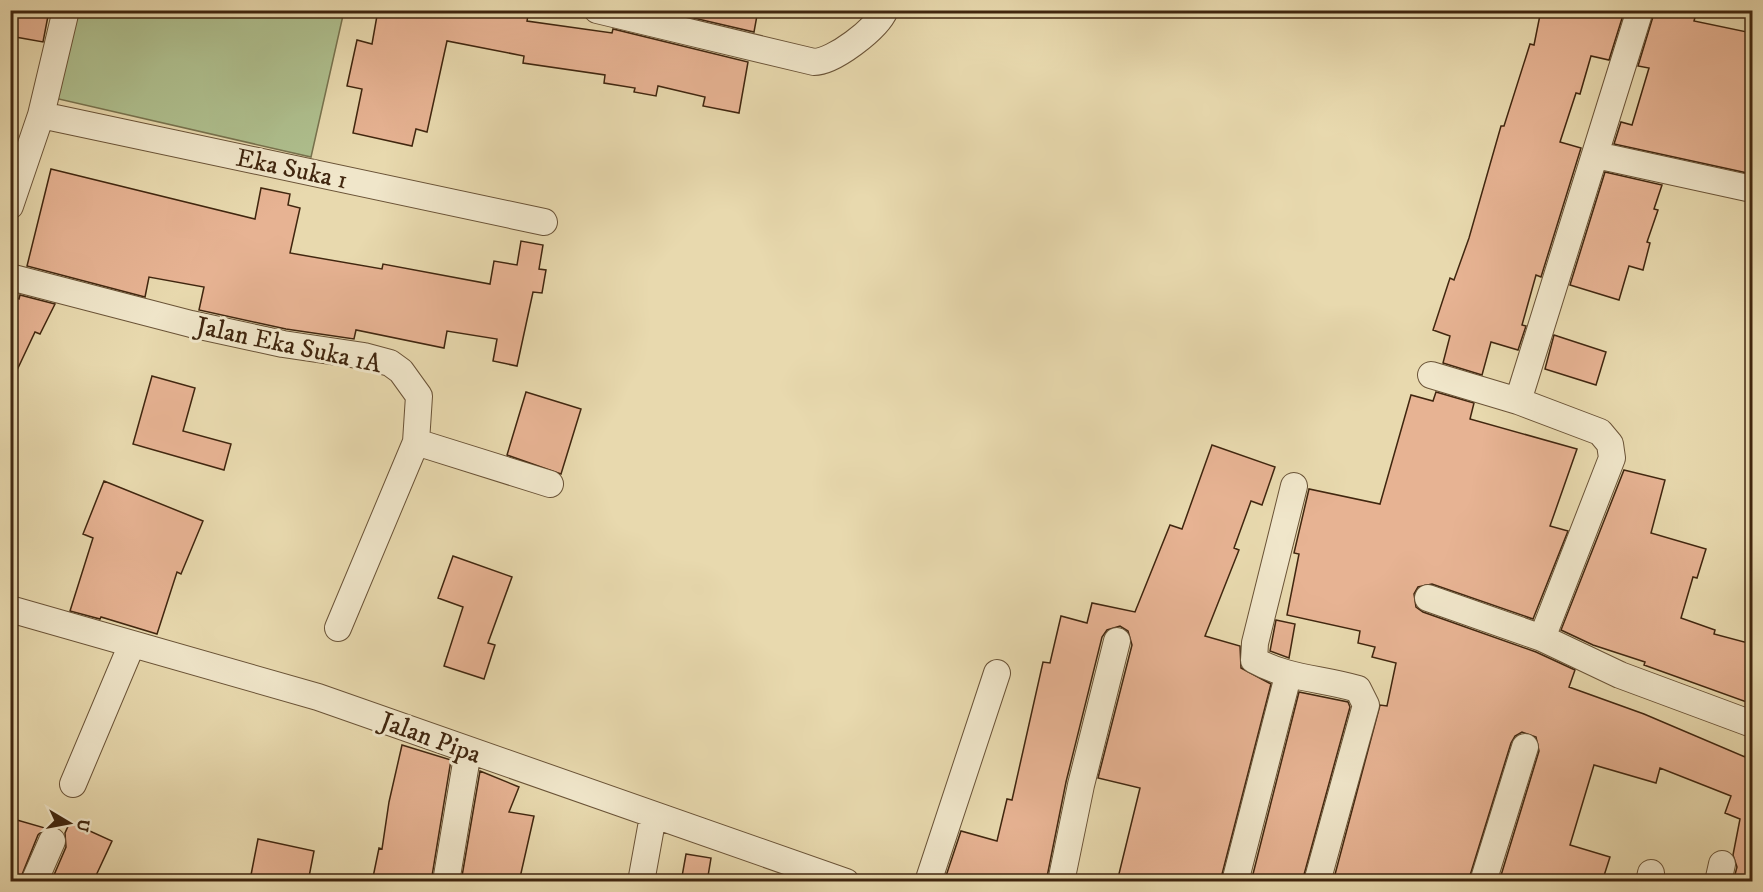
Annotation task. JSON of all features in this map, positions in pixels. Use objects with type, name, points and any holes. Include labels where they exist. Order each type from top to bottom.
[{"type":"street","points":[[10,206],[41,115],[66,10]]},
{"type":"street","points":[[597,10],[814,62],[832,59],[879,21],[885,10]]},
{"type":"street","points":[[1518,401],[1640,10]]},
{"type":"street","name":"Eka Suka 1","points":[[41,115],[544,222]]},
{"type":"street","points":[[1596,155],[1752,189]]},
{"type":"street","name":"Jalan Eka Suka 1A","points":[[10,277],[191,324],[283,344],[364,356],[390,363],[401,371],[419,396],[416,442],[338,628]]},
{"type":"street","points":[[1431,375],[1518,401],[1600,432],[1610,444],[1612,458],[1542,638]]},
{"type":"street","points":[[416,442],[550,484]]},
{"type":"street","points":[[1294,486],[1255,643],[1254,660],[1288,676],[1339,683],[1358,689],[1366,705],[1317,882]]},
{"type":"street","points":[[1428,598],[1542,638],[1620,675],[1752,724]]},
{"type":"street","name":"Jalan Pipa","points":[[10,609],[318,697],[846,882]]},
{"type":"street","points":[[1061,882],[1081,785],[1118,641]]},
{"type":"street","points":[[73,784],[132,644]]},
{"type":"street","points":[[928,882],[997,673]]},
{"type":"street","points":[[1235,882],[1288,676]]},
{"type":"street","points":[[1483,882],[1525,747]]},
{"type":"street","points":[[446,882],[468,751]]},
{"type":"street","points":[[641,882],[653,816]]},
{"type":"street","points":[[34,882],[52,841]]},
{"type":"green space","points":[[70,11],[344,11],[311,157],[50,97]]},
{"type":"building","points":[[10,10],[48,16],[43,42],[10,36]]},
{"type":"building","points":[[378,10],[529,10],[527,21],[612,33],[613,29],[748,62],[739,113],[703,106],[705,97],[658,86],[656,96],[634,92],[635,88],[604,83],[605,75],[523,63],[524,56],[447,41],[427,132],[416,129],[412,146],[353,133],[362,89],[347,86],[357,40],[372,44]]},
{"type":"building","points":[[673,10],[758,10],[754,32],[672,13]]},
{"type":"building","points":[[1541,10],[1624,12],[1609,60],[1591,56],[1580,94],[1576,93],[1560,142],[1581,148],[1541,277],[1536,275],[1522,325],[1526,326],[1518,350],[1491,342],[1482,375],[1443,363],[1450,336],[1433,330],[1450,278],[1454,280],[1469,238],[1501,126],[1504,126],[1530,44],[1534,45]]},
{"type":"building","points":[[1655,10],[1684,10],[1696,14],[1694,21],[1752,33],[1752,174],[1614,144],[1621,122],[1632,125],[1649,68],[1638,66]]},
{"type":"building","points":[[51,169],[255,219],[261,188],[290,194],[288,205],[300,208],[290,253],[382,269],[383,264],[490,284],[494,261],[517,265],[521,241],[543,245],[539,269],[546,270],[542,293],[533,292],[517,366],[493,361],[497,339],[447,331],[444,348],[356,330],[354,339],[286,329],[199,310],[204,287],[149,277],[145,297],[27,266]]},
{"type":"building","points":[[1605,172],[1662,185],[1654,209],[1658,210],[1647,242],[1650,243],[1643,270],[1629,266],[1619,300],[1570,285]]},
{"type":"building","points":[[10,295],[19,299],[20,295],[55,304],[40,334],[35,332],[10,385]]},
{"type":"building","points":[[1554,335],[1606,352],[1596,385],[1545,369]]},
{"type":"building","points":[[152,376],[195,388],[183,431],[231,444],[224,470],[133,444]]},
{"type":"building","points":[[526,392],[581,409],[561,474],[507,455]]},
{"type":"building","points":[[1436,392],[1474,403],[1470,419],[1577,449],[1550,526],[1568,531],[1533,619],[1432,584],[1418,587],[1414,594],[1416,607],[1423,612],[1536,652],[1575,670],[1569,687],[1644,714],[1745,757],[1749,744],[1752,745],[1752,882],[1733,882],[1737,867],[1733,855],[1740,819],[1725,813],[1731,796],[1660,768],[1656,783],[1594,765],[1570,845],[1610,857],[1602,882],[1499,882],[1539,751],[1536,737],[1522,732],[1515,736],[1511,743],[1468,882],[1333,882],[1380,705],[1387,706],[1396,663],[1372,657],[1375,647],[1358,643],[1360,631],[1287,615],[1299,554],[1294,553],[1309,489],[1380,504],[1411,395],[1433,401]]},
{"type":"building","points":[[1212,445],[1275,467],[1262,505],[1251,501],[1234,548],[1239,550],[1205,636],[1240,646],[1241,668],[1271,684],[1220,882],[1117,882],[1140,788],[1098,778],[1132,645],[1128,631],[1120,626],[1107,630],[1102,637],[1066,782],[1046,882],[944,882],[961,831],[997,841],[1007,799],[1012,800],[1043,662],[1050,663],[1061,616],[1087,623],[1092,603],[1135,612],[1170,525],[1182,529]]},
{"type":"building","points":[[1624,470],[1665,480],[1651,533],[1706,549],[1697,578],[1693,577],[1681,618],[1715,630],[1714,634],[1752,644],[1752,704],[1644,665],[1645,662],[1593,645],[1561,630]]},
{"type":"building","points":[[104,481],[203,521],[181,574],[177,572],[157,634],[101,617],[100,619],[70,611],[93,538],[83,534]]},
{"type":"building","points":[[453,556],[512,577],[488,643],[495,645],[484,679],[444,666],[463,607],[438,598]]},
{"type":"building","points":[[1276,620],[1295,624],[1289,658],[1270,651]]},
{"type":"building","points":[[1299,692],[1348,702],[1350,707],[1302,882],[1251,882]]},
{"type":"building","points":[[402,745],[451,760],[431,882],[372,882],[379,848],[382,849],[389,802]]},
{"type":"building","points":[[480,771],[519,787],[509,812],[534,816],[519,882],[461,882]]},
{"type":"building","points":[[10,818],[45,828],[38,835],[19,882],[10,882]]},
{"type":"building","points":[[70,822],[112,841],[93,882],[51,882],[66,847],[65,833]]},
{"type":"building","points":[[258,839],[314,851],[308,882],[284,882],[251,875]]},
{"type":"building","points":[[686,854],[711,858],[707,882],[681,882]]}]
